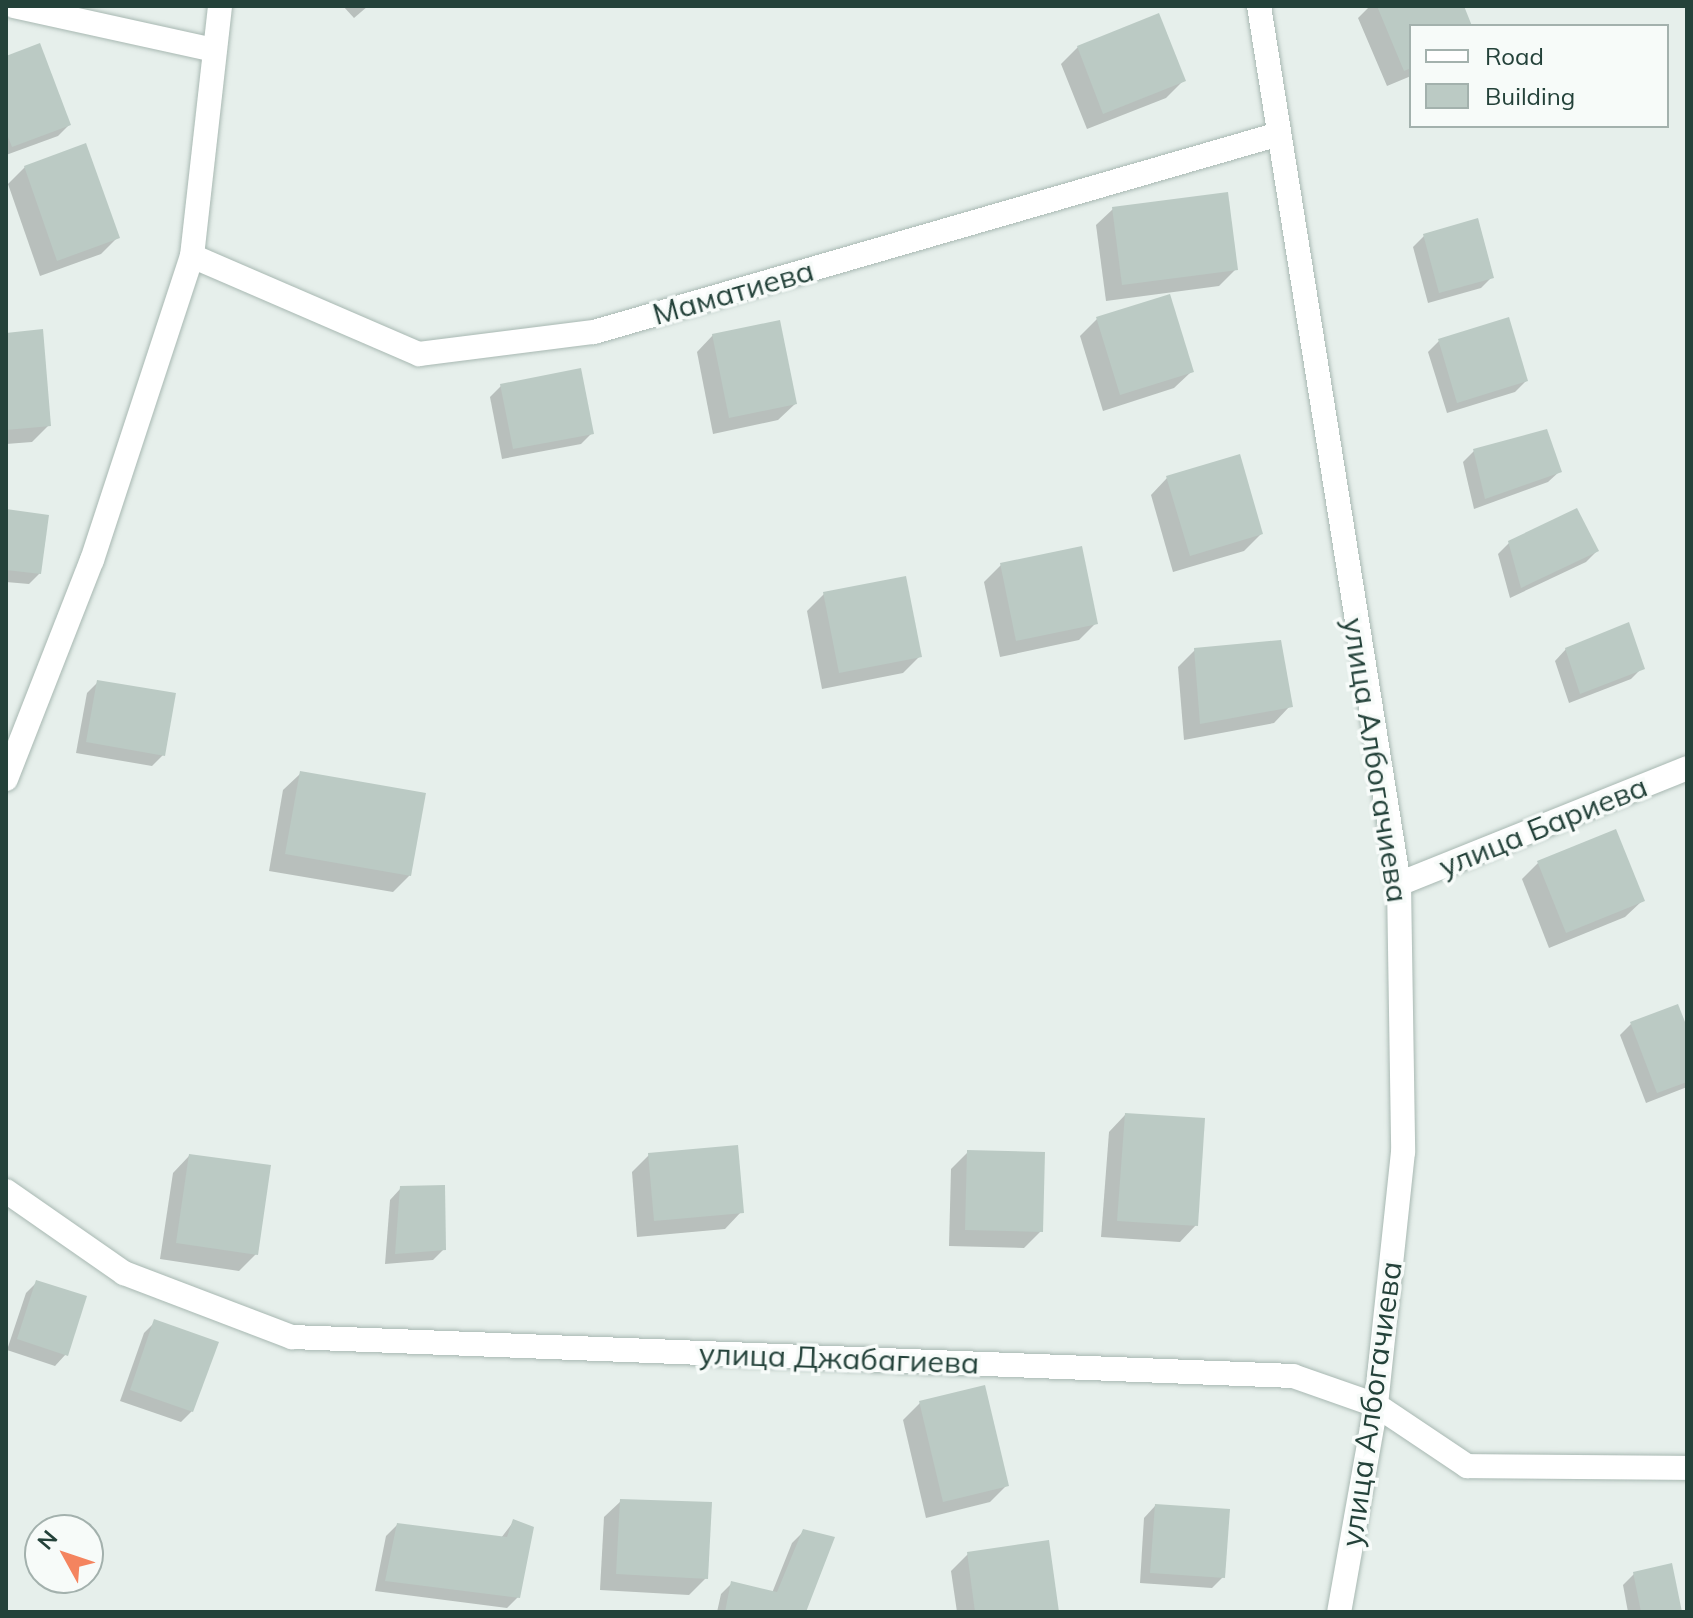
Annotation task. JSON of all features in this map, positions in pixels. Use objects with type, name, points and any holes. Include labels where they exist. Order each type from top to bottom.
[{"type":"street","points":[[14,6],[214,50]]},
{"type":"street","points":[[6,779],[92,560],[192,256],[220,6]]},
{"type":"street","name":"улица Албогачиева","points":[[1259,6],[1399,884],[1403,1152],[1376,1405],[1339,1612]]},
{"type":"street","name":"Маматиева","points":[[192,256],[419,354],[594,332],[1279,134]]},
{"type":"street","name":"улица Бариева","points":[[1399,884],[1687,768]]},
{"type":"street","name":"улица Джабагиева","points":[[6,1191],[124,1273],[292,1337],[1293,1376],[1376,1405],[1467,1466],[1687,1468]]},
{"type":"building","points":[[1377,6],[1464,6],[1471,24],[1409,24],[1409,69],[1404,71]]},
{"type":"building","points":[[1159,13],[1186,81],[1103,114],[1077,46]]},
{"type":"building","points":[[40,43],[71,125],[12,147],[6,132],[6,56]]},
{"type":"building","points":[[86,143],[120,238],[57,261],[24,166]]},
{"type":"building","points":[[1228,192],[1238,270],[1122,285],[1112,207]]},
{"type":"building","points":[[1478,218],[1494,278],[1439,293],[1423,234]]},
{"type":"building","points":[[1170,294],[1194,372],[1120,395],[1096,317]]},
{"type":"building","points":[[1509,317],[1528,381],[1457,403],[1438,339]]},
{"type":"building","points":[[780,320],[797,404],[729,418],[712,334]]},
{"type":"building","points":[[43,329],[51,426],[6,430],[6,333]]},
{"type":"building","points":[[581,368],[594,434],[513,449],[500,384]]},
{"type":"building","points":[[1547,429],[1562,472],[1485,499],[1473,449]]},
{"type":"building","points":[[1240,454],[1263,534],[1190,556],[1166,476]]},
{"type":"building","points":[[1577,508],[1599,551],[1521,588],[1508,541]]},
{"type":"building","points":[[6,509],[49,515],[41,574],[6,570]]},
{"type":"building","points":[[1082,546],[1098,624],[1016,641],[1000,563]]},
{"type":"building","points":[[906,576],[922,657],[839,673],[823,592]]},
{"type":"building","points":[[1629,622],[1645,669],[1580,694],[1565,648]]},
{"type":"building","points":[[1281,640],[1293,707],[1200,724],[1194,648]]},
{"type":"building","points":[[97,680],[176,693],[165,756],[86,742]]},
{"type":"building","points":[[300,771],[426,793],[411,876],[285,854]]},
{"type":"building","points":[[1616,829],[1645,901],[1566,933],[1537,861]]},
{"type":"building","points":[[1678,1004],[1687,1027],[1687,1082],[1657,1093],[1630,1022]]},
{"type":"building","points":[[1125,1113],[1205,1118],[1198,1226],[1117,1221]]},
{"type":"building","points":[[738,1145],[744,1213],[654,1221],[648,1153]]},
{"type":"building","points":[[967,1150],[1045,1152],[1043,1232],[965,1230]]},
{"type":"building","points":[[189,1154],[271,1165],[258,1255],[176,1243]]},
{"type":"building","points":[[445,1185],[446,1250],[395,1254],[400,1186]]},
{"type":"building","points":[[36,1280],[87,1296],[68,1356],[17,1339]]},
{"type":"building","points":[[154,1319],[219,1342],[193,1412],[130,1390]]},
{"type":"building","points":[[985,1385],[1009,1486],[943,1502],[919,1401]]},
{"type":"building","points":[[620,1499],[712,1502],[708,1579],[616,1574]]},
{"type":"building","points":[[1155,1504],[1230,1509],[1225,1578],[1150,1573]]},
{"type":"building","points":[[513,1519],[534,1527],[520,1598],[385,1581],[397,1523],[507,1537]]},
{"type":"building","points":[[803,1529],[835,1537],[806,1612],[725,1612],[731,1581],[777,1592]]},
{"type":"building","points":[[1049,1540],[1059,1612],[975,1612],[967,1552]]},
{"type":"building","points":[[1672,1563],[1682,1612],[1641,1612],[1633,1572]]}]
